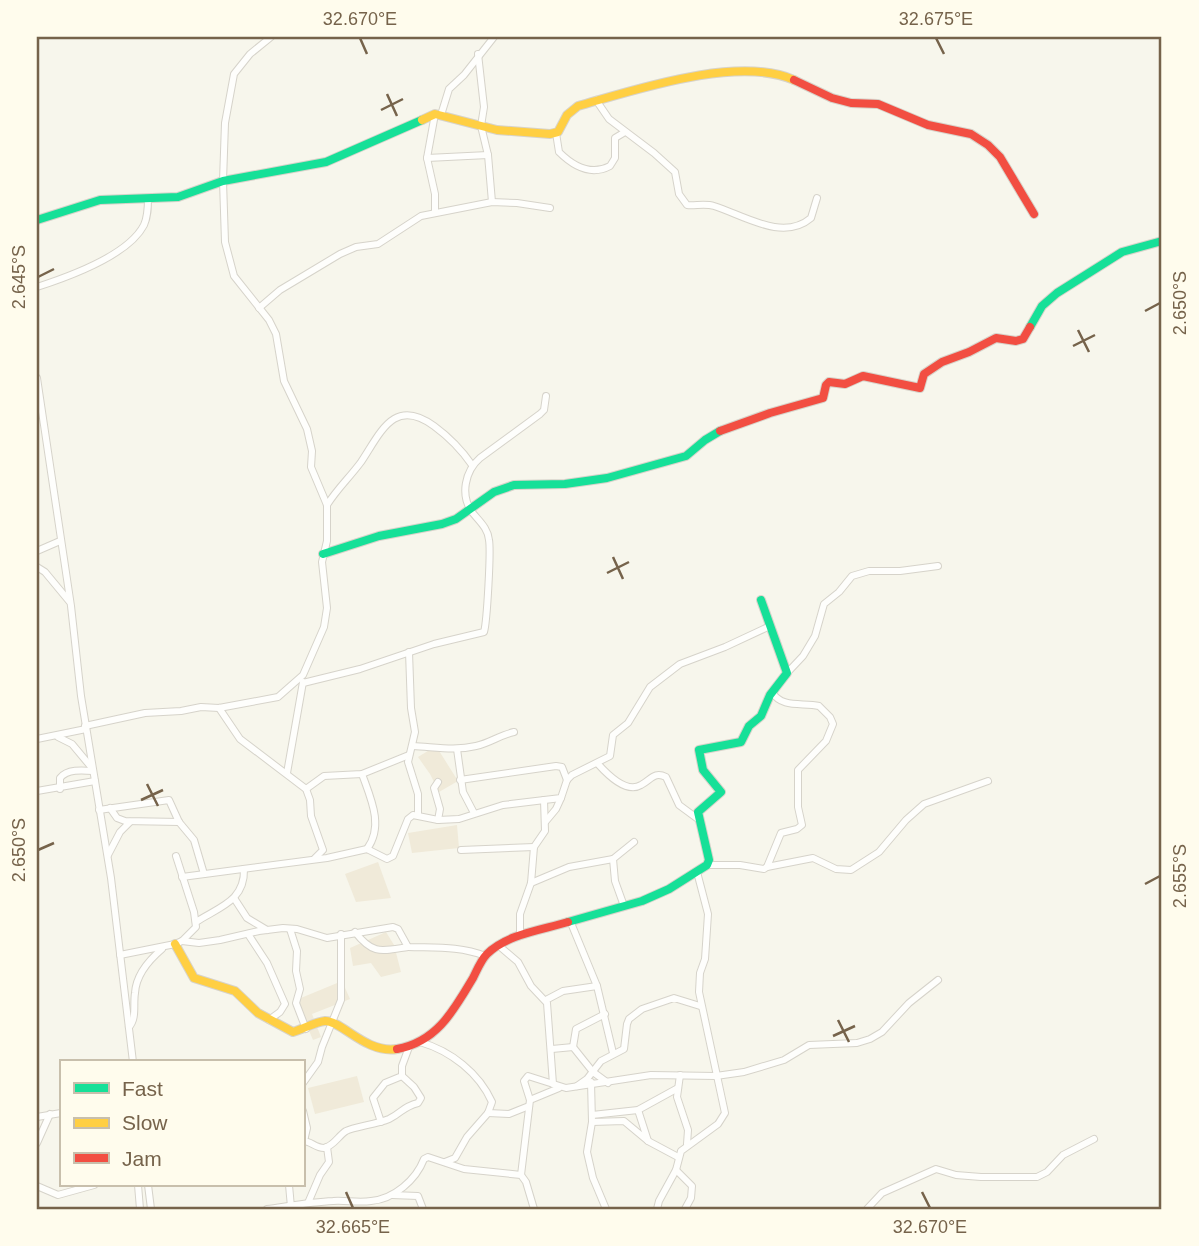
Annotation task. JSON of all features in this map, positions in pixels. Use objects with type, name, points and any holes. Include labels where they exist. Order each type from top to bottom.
[{"type":"street","points":[[37,739],[145,713],[201,707],[219,708],[278,697],[303,675],[324,627],[326,615],[323,554],[327,541],[327,505],[311,467],[312,451],[307,429],[284,381],[276,334],[234,276],[225,242],[225,123],[235,72],[250,54],[271,37]]},
{"type":"street","points":[[435,212],[435,194],[427,158],[438,114],[449,89],[464,75],[494,37]]},
{"type":"street","points":[[478,54],[484,107],[481,126],[488,155],[492,202]]},
{"type":"street","points":[[625,132],[615,138],[615,158],[610,166],[592,171],[579,167],[559,152],[556,133],[571,110],[584,103],[695,76],[752,71],[782,75],[832,99],[850,103],[872,102],[928,125],[971,134],[1000,157],[1034,214]]},
{"type":"street","points":[[596,100],[609,119],[675,172],[682,199],[687,205],[713,205],[741,218],[788,228],[811,218],[817,198]]},
{"type":"street","points":[[37,220],[100,200],[178,197],[223,181],[333,160],[438,114],[481,126],[530,134],[556,133]]},
{"type":"street","points":[[427,158],[488,155]]},
{"type":"street","points":[[37,287],[88,267],[134,237],[147,217],[148,198]]},
{"type":"street","points":[[259,308],[280,290],[340,254],[356,247],[377,244],[416,218],[492,202],[550,208]]},
{"type":"street","points":[[323,554],[379,536],[442,524],[494,492],[514,485],[565,484],[607,478],[686,456],[705,440],[723,430],[823,398],[829,382],[848,383],[863,376],[920,388],[929,368],[967,354],[994,339],[1004,338],[1013,342],[1023,339],[1042,306],[1110,258],[1162,241]]},
{"type":"street","points":[[37,378],[86,728],[107,857],[132,1060]]},
{"type":"street","points":[[303,683],[484,632],[490,543],[485,529],[470,509],[465,492],[472,465],[540,414],[544,410],[546,396]]},
{"type":"street","points":[[327,505],[379,433],[402,415],[416,414],[431,424],[457,444],[472,465]]},
{"type":"street","points":[[37,551],[60,541]]},
{"type":"street","points":[[695,815],[720,792],[718,786],[701,769],[699,750],[741,742],[749,726],[761,716],[766,703],[774,696],[787,673],[803,656],[815,636],[824,604],[839,592],[852,576],[938,566]]},
{"type":"street","points":[[37,567],[45,572],[70,602]]},
{"type":"street","points":[[761,600],[787,673]]},
{"type":"street","points":[[546,821],[561,798],[567,780],[610,756],[614,735],[628,723],[654,683],[680,664],[725,648],[771,626]]},
{"type":"street","points":[[409,652],[411,708],[415,732],[408,768],[418,794],[418,815]]},
{"type":"street","points":[[287,773],[303,675]]},
{"type":"street","points":[[767,867],[781,833],[802,825],[798,807],[798,769],[826,741],[833,724],[819,706],[793,705],[774,696]]},
{"type":"street","points":[[219,708],[240,739],[306,789],[311,816],[327,858]]},
{"type":"street","points":[[413,746],[457,749],[481,745],[503,734],[514,732]]},
{"type":"street","points":[[57,736],[72,744],[92,769]]},
{"type":"street","points":[[457,749],[463,792],[474,813]]},
{"type":"street","points":[[306,789],[324,776],[362,774],[410,755]]},
{"type":"street","points":[[598,764],[612,779],[634,787],[654,775],[662,774],[666,777],[679,805],[695,815],[709,860],[707,865]]},
{"type":"street","points":[[460,780],[560,766],[567,780]]},
{"type":"street","points":[[61,789],[60,778],[64,774],[92,769]]},
{"type":"street","points":[[362,774],[373,806],[376,833],[367,849]]},
{"type":"street","points":[[37,791],[61,789],[95,781]]},
{"type":"street","points":[[179,943],[194,978],[235,991],[258,1013],[293,1032],[325,1021],[332,1022],[358,1040],[378,1048],[391,1050],[409,1047],[420,1042],[450,1018],[485,956],[498,945],[656,895],[707,865],[740,865],[760,869],[813,858],[836,869],[851,870],[879,852],[906,820],[924,804],[988,781]]},
{"type":"street","points":[[438,820],[440,809],[434,792],[439,782]]},
{"type":"street","points":[[418,794],[434,792]]},
{"type":"street","points":[[182,877],[327,858],[367,849],[387,859],[393,856],[408,819],[418,815],[438,820],[459,819],[503,806],[561,798]]},
{"type":"street","points":[[99,810],[169,800],[179,822],[194,840],[204,874]]},
{"type":"street","points":[[520,936],[520,914],[531,883],[534,847],[544,836],[544,800]]},
{"type":"street","points":[[110,808],[117,818],[130,822],[179,822]]},
{"type":"street","points":[[168,821],[175,814]]},
{"type":"street","points":[[107,857],[120,831],[130,822]]},
{"type":"street","points":[[531,883],[569,867],[613,859],[634,842]]},
{"type":"street","points":[[461,850],[534,847]]},
{"type":"street","points":[[315,858],[323,850]]},
{"type":"street","points":[[176,856],[196,922],[196,927],[179,943]]},
{"type":"street","points":[[613,859],[615,881],[624,906]]},
{"type":"street","points":[[196,922],[234,898],[243,886],[244,869]]},
{"type":"street","points":[[657,1209],[676,1170],[678,1157],[687,1144],[723,1120],[725,1107],[700,1006],[698,982],[705,959],[708,914],[697,872]]},
{"type":"street","points":[[234,898],[247,918],[267,930]]},
{"type":"street","points":[[247,918],[245,935],[267,963],[285,1004],[280,1012],[269,1020]]},
{"type":"street","points":[[571,923],[597,986],[606,1014],[613,1053]]},
{"type":"street","points":[[327,938],[393,926],[398,929],[408,947]]},
{"type":"street","points":[[120,955],[179,943],[199,943],[267,930],[290,929],[327,938],[340,946]]},
{"type":"street","points":[[290,929],[297,951],[296,971],[300,989],[296,1003],[306,1029]]},
{"type":"street","points":[[355,932],[371,949],[454,948],[471,950],[485,956]]},
{"type":"street","points":[[304,1082],[318,1062],[341,1000],[341,934]]},
{"type":"street","points":[[498,945],[518,962],[531,986],[546,1000],[556,1086]]},
{"type":"street","points":[[129,1027],[134,1019],[134,994],[140,975],[165,946]]},
{"type":"street","points":[[520,1175],[529,1103],[525,1078],[533,1076],[556,1086],[575,1087],[641,1076],[716,1076],[744,1072],[774,1063],[809,1045],[857,1043],[870,1039],[882,1032],[909,1003],[938,981]]},
{"type":"street","points":[[546,1000],[563,991],[597,986]]},
{"type":"street","points":[[126,1000],[134,994]]},
{"type":"street","points":[[575,1087],[592,1074],[598,1064],[624,1049],[629,1019],[642,1009],[674,998],[700,1006]]},
{"type":"street","points":[[606,1014],[576,1029],[573,1047],[592,1074],[608,1083]]},
{"type":"street","points":[[420,1042],[444,1051],[478,1079],[492,1102],[488,1113],[467,1137],[455,1158],[443,1163]]},
{"type":"street","points":[[304,1141],[318,1147],[327,1147],[347,1131],[381,1122],[397,1115],[405,1106],[420,1101],[418,1092],[402,1076],[402,1066],[409,1047]]},
{"type":"street","points":[[552,1049],[573,1047]]},
{"type":"street","points":[[592,1074],[592,1118],[587,1153],[593,1178],[606,1209]]},
{"type":"street","points":[[680,1075],[679,1106],[688,1130],[687,1144]]},
{"type":"street","points":[[381,1122],[373,1098],[385,1083],[402,1076]]},
{"type":"street","points":[[488,1113],[509,1114],[556,1086]]},
{"type":"street","points":[[592,1118],[638,1110],[678,1088]]},
{"type":"street","points":[[638,1110],[648,1140]]},
{"type":"street","points":[[37,1117],[57,1114]]},
{"type":"street","points":[[37,1143],[57,1114]]},
{"type":"street","points":[[304,1115],[307,1128],[304,1138]]},
{"type":"street","points":[[592,1118],[624,1121],[648,1140],[678,1157]]},
{"type":"street","points":[[867,1209],[882,1193],[936,1169],[961,1176],[1037,1177],[1047,1172],[1063,1155],[1094,1139]]},
{"type":"street","points":[[308,1203],[329,1162],[327,1147]]},
{"type":"street","points":[[391,1195],[417,1174],[425,1158],[464,1169],[520,1175],[526,1182],[534,1209]]},
{"type":"street","points":[[676,1170],[692,1186],[691,1198],[685,1209]]},
{"type":"street","points":[[37,1185],[58,1195],[71,1188]]},
{"type":"street","points":[[138,1186],[140,1209]]},
{"type":"street","points":[[148,1186],[151,1209]]},
{"type":"street","points":[[289,1186],[291,1208]]},
{"type":"street","points":[[267,1209],[291,1208],[335,1200],[372,1201],[391,1195],[418,1196],[423,1209]]},
{"type":"shaded area","points":[[436,746],[458,781],[439,792],[418,757]]},
{"type":"shaded area","points":[[457,825],[459,848],[412,853],[408,833]]},
{"type":"shaded area","points":[[378,862],[391,898],[356,902],[345,874]]},
{"type":"shaded area","points":[[386,932],[394,945],[401,972],[381,977],[371,963],[353,966],[350,948]]},
{"type":"shaded area","points":[[342,981],[350,999],[312,1014],[321,1037],[313,1040],[296,1000]]},
{"type":"shaded area","points":[[357,1076],[364,1102],[315,1114],[308,1088]]},
{"type":"traffic: fast","points":[[37,220],[100,200],[178,197],[223,181],[326,162],[422,120]]},
{"type":"traffic: fast","points":[[1030,327],[1042,306],[1057,293],[1122,252],[1162,241]]},
{"type":"traffic: fast","points":[[323,554],[379,536],[456,519],[494,492],[514,485],[565,484],[607,478],[686,456],[720,431]]},
{"type":"traffic: fast","points":[[568,922],[642,901],[669,889],[707,865],[709,860],[698,812],[721,792],[703,770],[699,750],[741,742],[749,726],[761,716],[770,695],[787,673],[761,600]]},
{"type":"traffic: slow","points":[[422,120],[435,114],[497,130],[550,134],[558,132],[567,115],[578,106],[657,84],[716,73],[745,71],[771,73],[794,80]]},
{"type":"traffic: slow","points":[[175,944],[194,978],[235,991],[258,1013],[293,1032],[325,1021],[375,1047],[397,1049]]},
{"type":"traffic: jam","points":[[794,80],[832,98],[851,103],[878,104],[928,125],[971,134],[1000,157],[1034,214]]},
{"type":"traffic: jam","points":[[720,431],[823,398],[829,382],[845,384],[863,376],[920,388],[924,374],[942,362],[996,338],[1016,341],[1023,339],[1030,327]]},
{"type":"traffic: jam","points":[[397,1049],[423,1039],[443,1023],[459,1002],[483,959],[495,947],[515,937],[568,922]]}]
